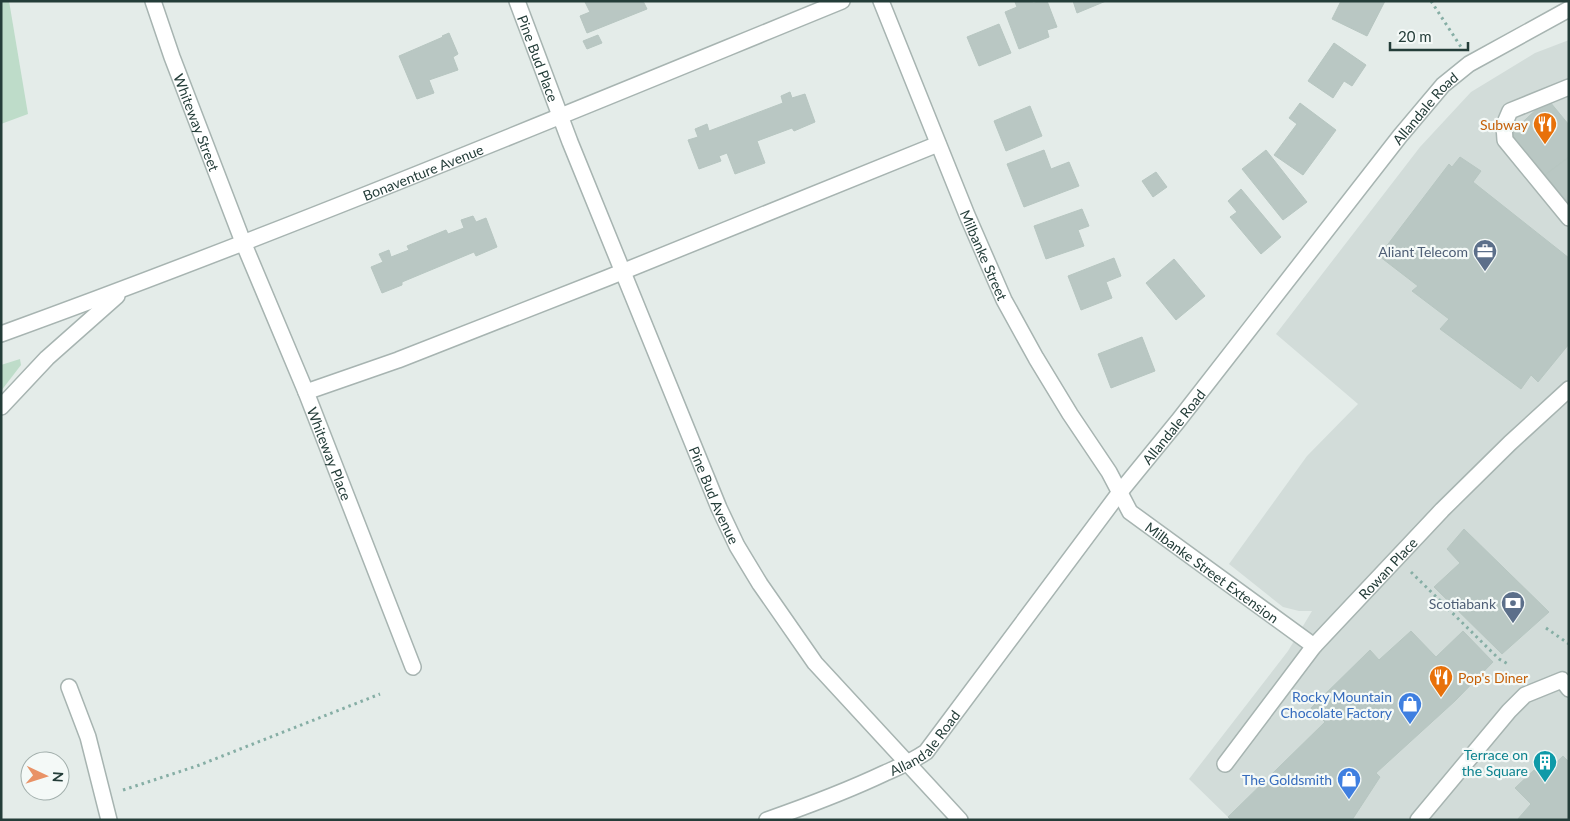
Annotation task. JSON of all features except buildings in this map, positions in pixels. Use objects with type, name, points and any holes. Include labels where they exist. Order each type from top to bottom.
[{"type":"street","name":"Whiteway Street","points":[[153,1],[172,57],[243,242]]},
{"type":"street","name":"Pine Bud Place","points":[[517,1],[560,116]]},
{"type":"street","name":"Bonaventure Avenue","points":[[1,334],[124,290],[842,1]]},
{"type":"street","name":"Milbanke Street","points":[[881,1],[970,223],[1004,300],[1070,414],[1099,456],[1120,492]]},
{"type":"street","name":"Allandale Road","points":[[767,820],[824,800],[908,764],[926,752],[1120,492],[1178,421],[1400,136],[1443,85],[1469,64],[1569,9]]},
{"type":"street","points":[[1569,87],[1510,111],[1504,125],[1505,140],[1569,218]]},
{"type":"street","name":"Pine Bud Avenue","points":[[560,116],[719,508],[737,546],[769,598],[815,663],[960,820]]},
{"type":"street","points":[[306,392],[398,360],[623,272],[938,144]]},
{"type":"street","name":"Whiteway Place","points":[[243,242],[306,392],[413,667]]},
{"type":"street","points":[[1,408],[42,363],[124,290]]},
{"type":"street","name":"Rowan Place","points":[[1225,764],[1314,646],[1442,510],[1510,442],[1569,389]]},
{"type":"street","name":"Milbanke Street Extension","points":[[1120,492],[1130,512],[1140,521],[1314,646]]},
{"type":"street","points":[[1418,820],[1509,711],[1525,695],[1565,684]]},
{"type":"street","points":[[69,687],[88,737],[110,820]]},
{"type":"path","points":[[1431,1],[1463,50]]},
{"type":"path","points":[[1398,558],[1499,659],[1508,664]]},
{"type":"path","points":[[1546,628],[1569,644]]},
{"type":"path","points":[[117,791],[197,766],[380,694]]},
{"type":"shaded area","points":[[1569,40],[1569,820],[1231,820],[1189,779],[1288,651],[1312,611],[1299,611],[1283,607],[1229,564],[1307,456],[1358,404],[1276,334],[1420,147],[1471,92],[1535,53]]},
{"type":"green space","points":[[1,1],[9,1],[28,114],[1,124]]},
{"type":"green space","points":[[20,359],[21,365],[1,391],[1,365]]},
{"type":"place","name":"Subway","points":[[1545,145]]},
{"type":"place","name":"Aliant Telecom","points":[[1485,272]]},
{"type":"place","name":"Scotiabank","points":[[1513,624]]},
{"type":"place","name":"Pop's Diner","points":[[1441,698]]},
{"type":"place","name":"Rocky Mountain Chocolate Factory","points":[[1410,725]]},
{"type":"place","name":"Terrace on the Square","points":[[1545,783]]},
{"type":"place","name":"The Goldsmith","points":[[1349,800]]}]
